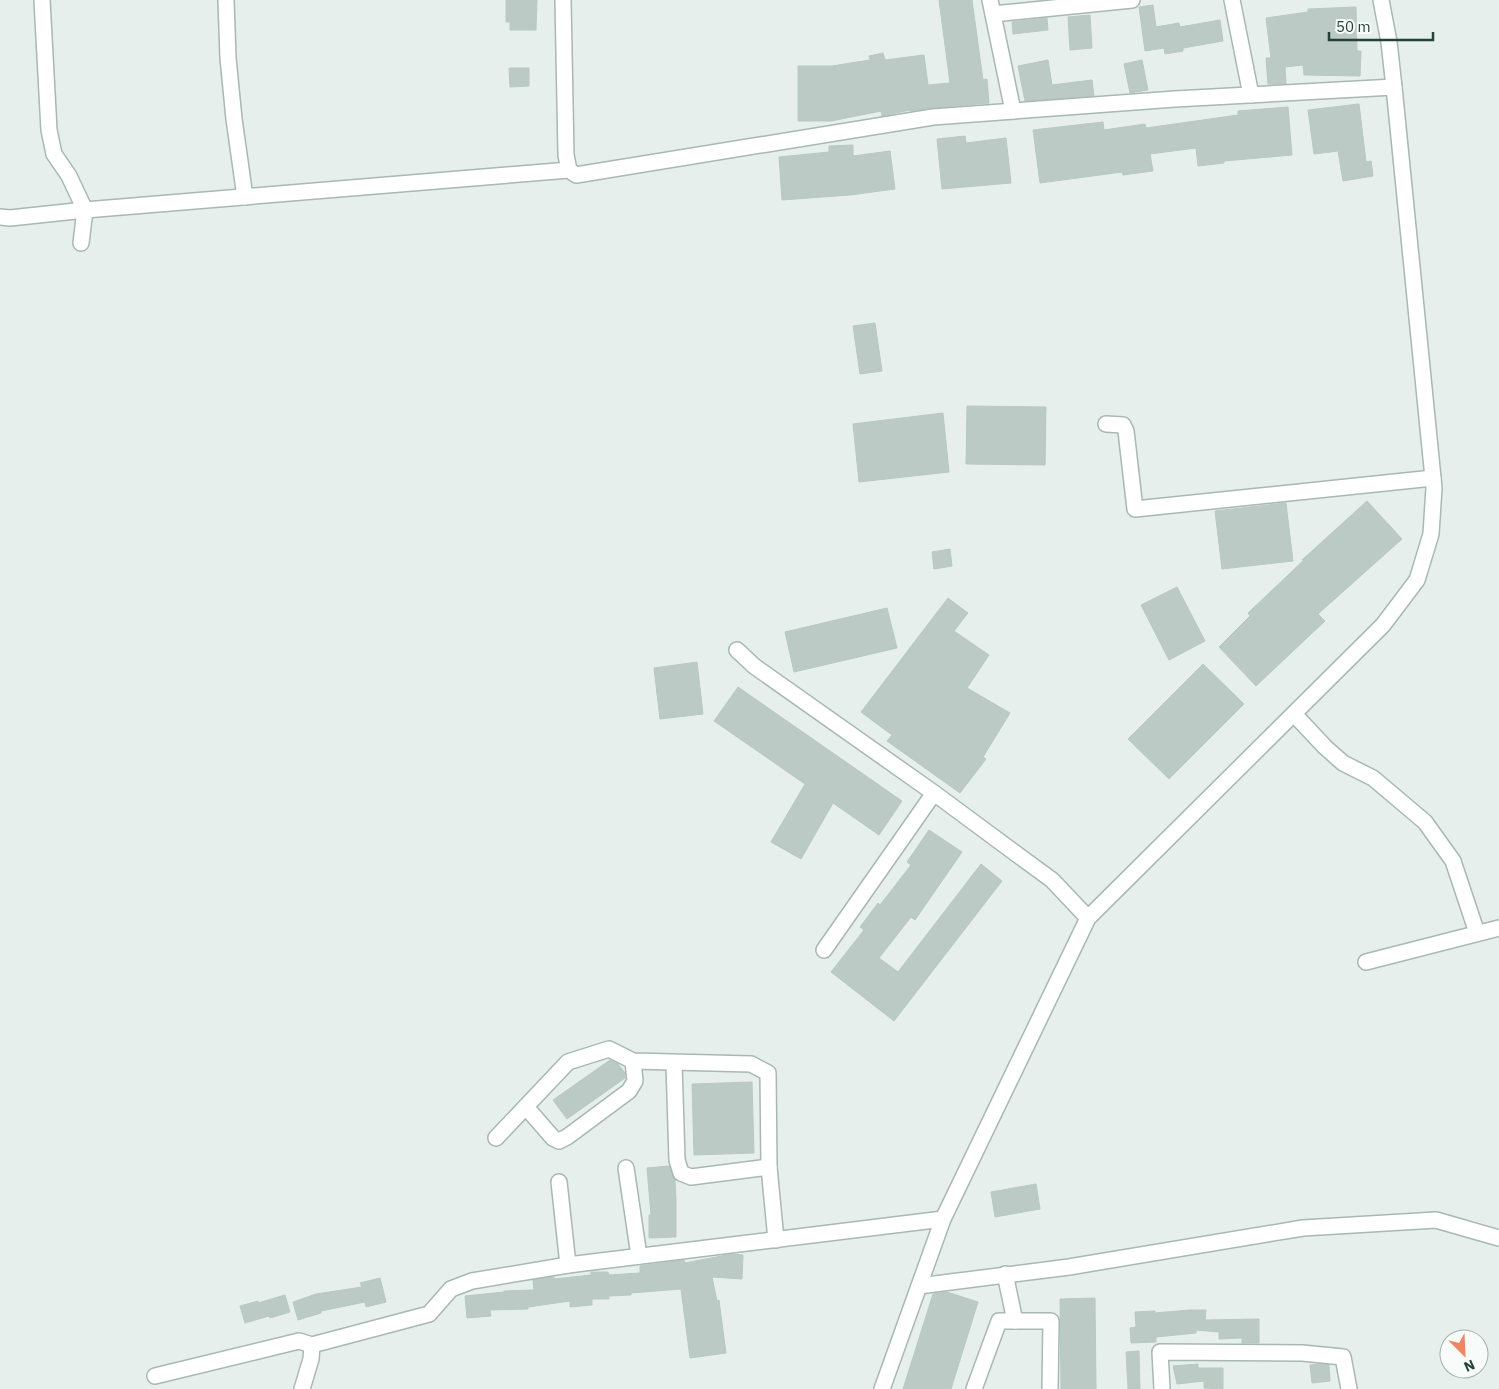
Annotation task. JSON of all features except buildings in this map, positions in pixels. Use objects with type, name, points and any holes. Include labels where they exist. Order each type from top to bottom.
[{"type":"street","points":[[42,0],[50,130],[54,154],[69,176],[84,210],[81,244]]},
{"type":"street","points":[[226,0],[228,58],[245,197]]},
{"type":"street","points":[[564,0],[566,155],[569,170],[576,176],[933,117],[1394,87]]},
{"type":"street","points":[[1013,111],[991,7],[1132,0]]},
{"type":"street","points":[[1232,0],[1251,95]]},
{"type":"street","points":[[882,1389],[943,1219],[1088,918],[1383,625],[1417,580],[1431,534],[1434,488],[1394,87],[1389,42],[1381,0]]},
{"type":"street","points":[[0,217],[10,218],[84,210],[569,170]]},
{"type":"street","points":[[1106,424],[1122,425],[1126,431],[1135,510],[1433,478]]},
{"type":"street","points":[[737,650],[754,666],[934,793],[1052,880],[1088,918]]},
{"type":"street","points":[[1294,714],[1343,764],[1372,778],[1425,822],[1453,861],[1478,933]]},
{"type":"street","points":[[824,950],[934,793]]},
{"type":"street","points":[[1366,962],[1499,928]]},
{"type":"street","points":[[496,1138],[568,1062],[609,1049],[633,1061],[751,1064],[768,1073],[769,1167],[776,1240]]},
{"type":"street","points":[[526,1107],[553,1138],[559,1141],[629,1091],[635,1081],[633,1061]]},
{"type":"street","points":[[674,1063],[677,1160],[681,1173],[691,1177],[769,1167]]},
{"type":"street","points":[[626,1168],[639,1256]]},
{"type":"street","points":[[559,1182],[568,1265]]},
{"type":"street","points":[[156,1376],[299,1341],[312,1345],[429,1314],[451,1289],[472,1281],[568,1265],[943,1219]]},
{"type":"street","points":[[919,1286],[1069,1267],[1304,1228],[1436,1220],[1499,1238]]},
{"type":"street","points":[[1005,1274],[1015,1321]]},
{"type":"street","points":[[974,1389],[1000,1321],[1051,1321],[1050,1389]]},
{"type":"street","points":[[302,1389],[311,1359],[312,1345]]},
{"type":"street","points":[[1162,1389],[1160,1352],[1302,1353],[1343,1357],[1349,1389]]}]
